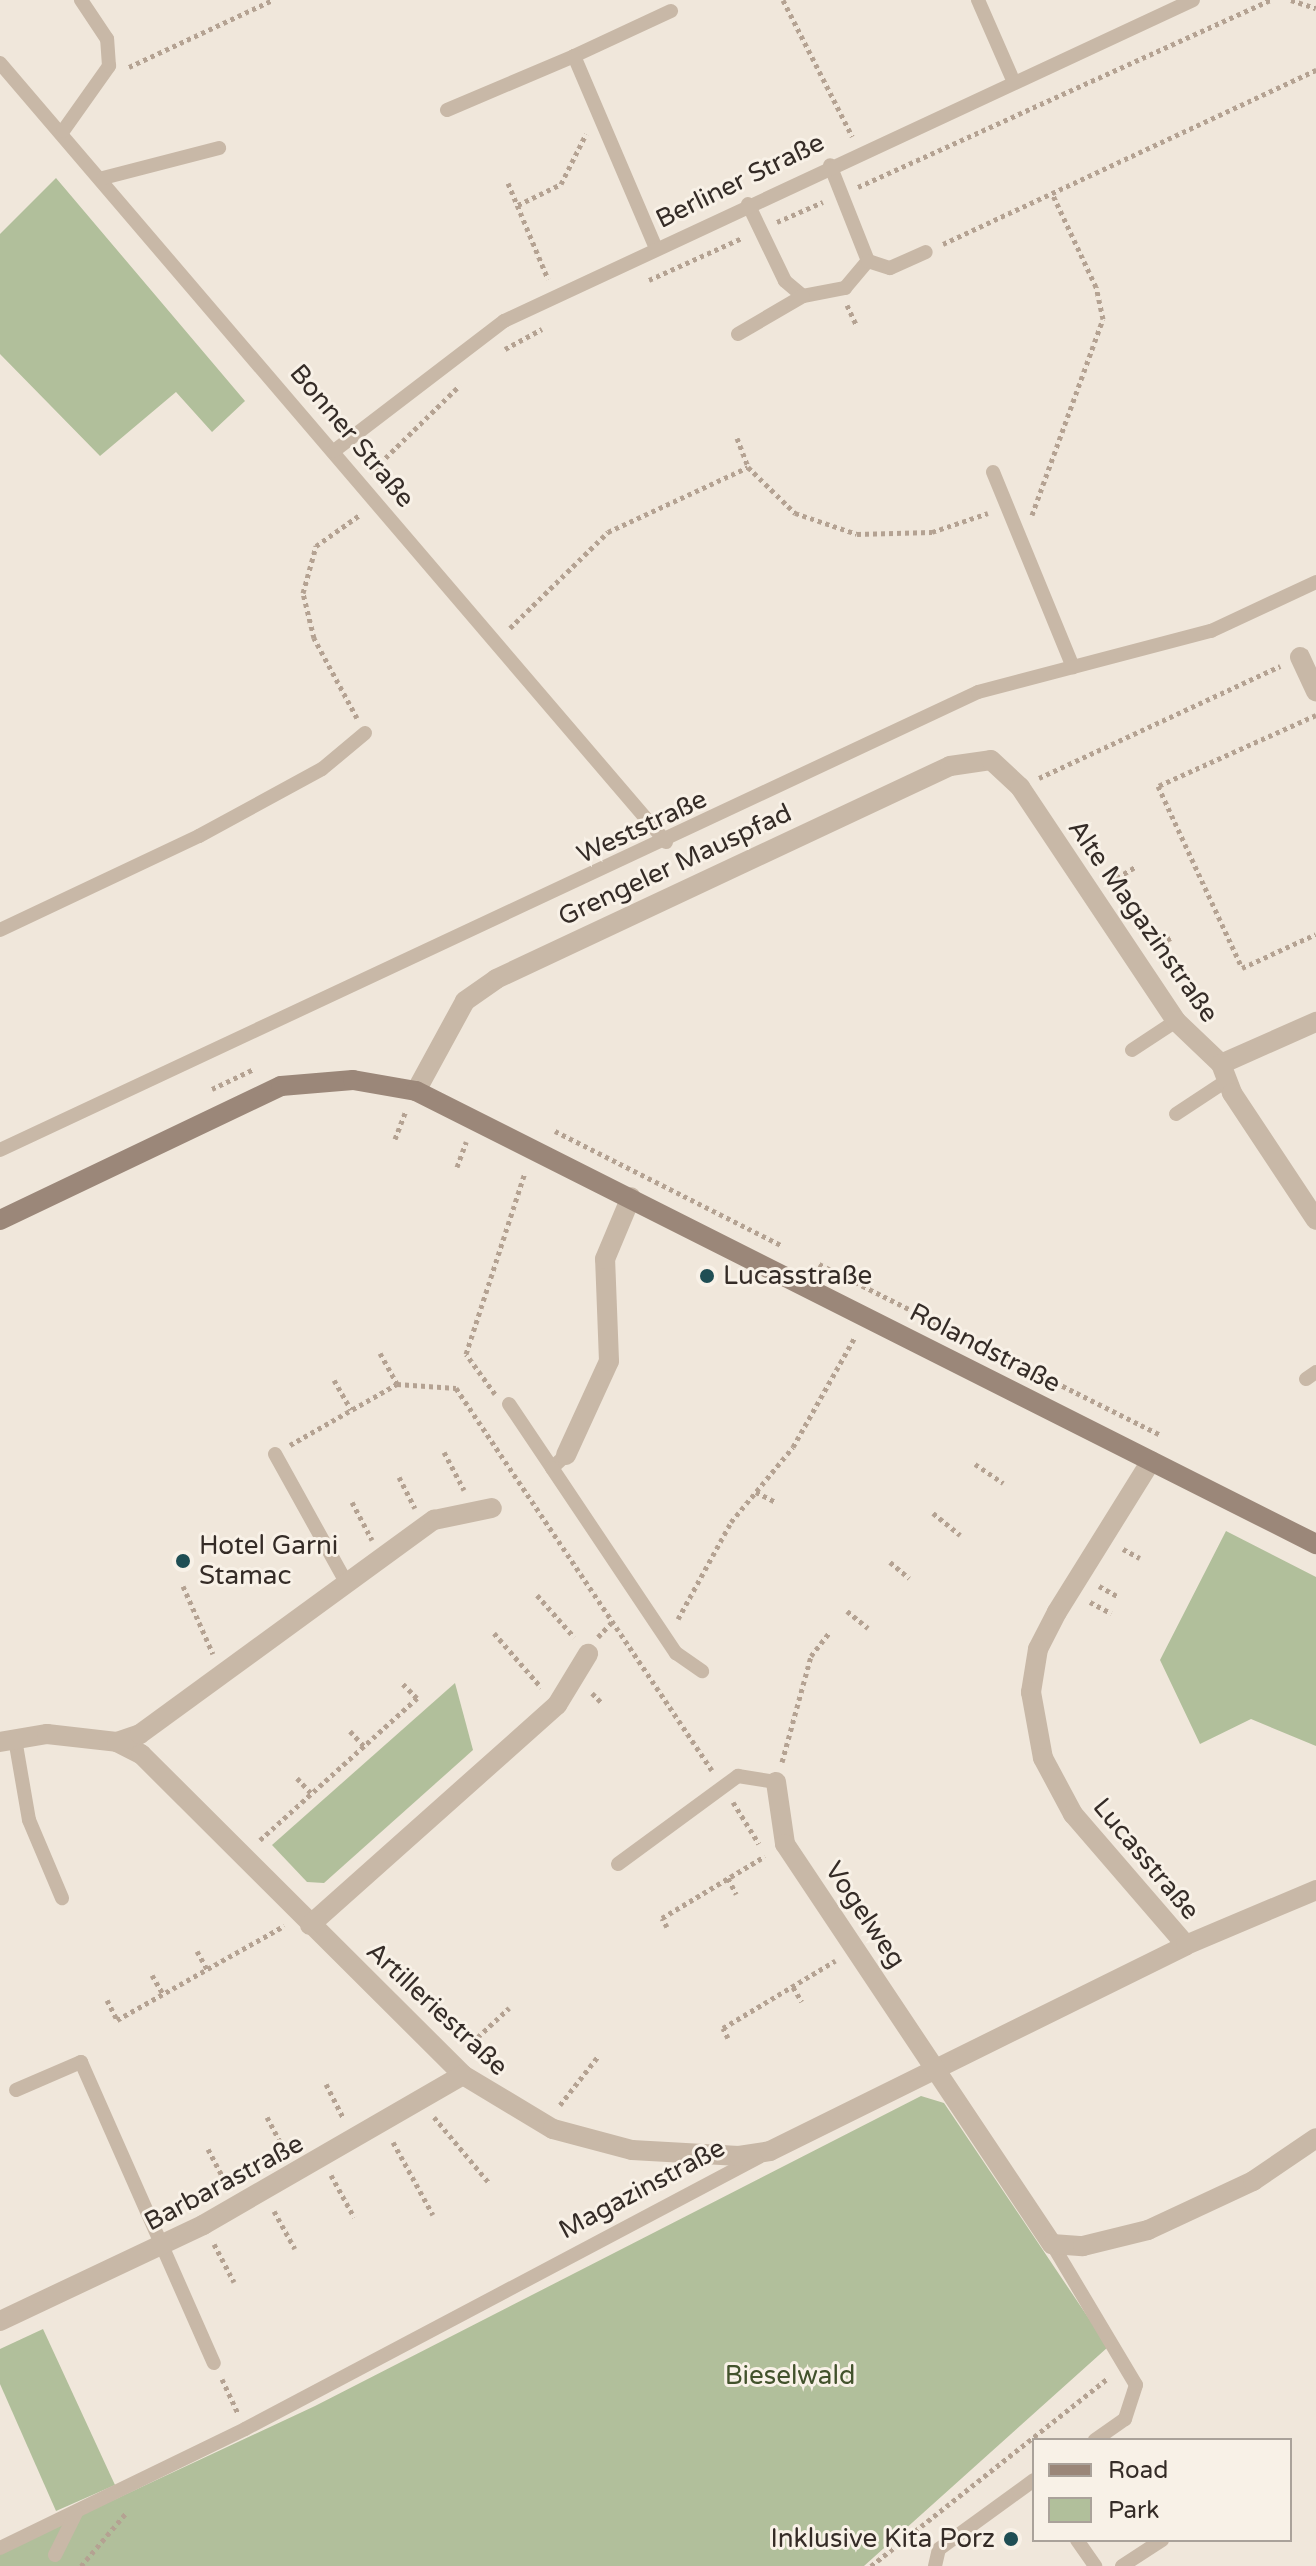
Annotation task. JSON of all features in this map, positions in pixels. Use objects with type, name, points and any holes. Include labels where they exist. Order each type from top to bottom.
[{"type":"main road","name":"Rolandstraße","points":[[0,1220],[281,1086],[353,1080],[416,1091],[1316,1544]]},
{"type":"street","points":[[1300,657],[1316,691]]},
{"type":"street","name":"Grengeler Mauspfad","points":[[416,1091],[465,1001],[496,979],[950,766],[971,759],[1006,770]]},
{"type":"street","name":"Alte Magazinstraße","points":[[1006,770],[1176,1021],[1224,1072],[1316,1220]]},
{"type":"street","points":[[1224,1072],[1316,1022]]},
{"type":"street","points":[[559,1462],[609,1361],[605,1259],[631,1197]]},
{"type":"street","name":"Lucasstraße","points":[[1151,1461],[1057,1612],[1038,1649],[1031,1692],[1043,1758],[1073,1814],[1186,1945]]},
{"type":"street","points":[[117,1742],[140,1734],[425,1527],[484,1509]]},
{"type":"street","points":[[306,1920],[557,1705],[588,1654]]},
{"type":"street","name":"Artilleriestraße","points":[[8,1741],[47,1734],[117,1742],[163,1772],[456,2069],[545,2125],[632,2150],[739,2156],[770,2151]]},
{"type":"street","name":"Vogelweg","points":[[776,1782],[785,1844],[1052,2244]]},
{"type":"street","name":"Magazinstraße","points":[[770,2151],[1186,1945],[1314,1897]]},
{"type":"street","name":"Barbarastraße","points":[[0,2321],[161,2246],[298,2174],[384,2125],[456,2069]]},
{"type":"street","points":[[1052,2244],[1083,2246],[1148,2230],[1253,2181],[1316,2138]]},
{"type":"lane","points":[[63,131],[103,79],[107,39],[81,0]]},
{"type":"lane","points":[[978,0],[1013,80]]},
{"type":"lane","name":"Berliner Straße","points":[[334,451],[456,352],[555,295],[859,151],[1193,0]]},
{"type":"lane","points":[[447,110],[671,11]]},
{"type":"lane","points":[[574,56],[656,248]]},
{"type":"lane","name":"Bonner Straße","points":[[0,63],[63,131],[666,842]]},
{"type":"lane","points":[[103,178],[219,148]]},
{"type":"lane","points":[[830,165],[868,261]]},
{"type":"lane","points":[[748,204],[785,281],[803,296]]},
{"type":"lane","points":[[868,261],[890,268],[926,252]]},
{"type":"lane","points":[[738,334],[803,296],[845,288],[868,261]]},
{"type":"lane","points":[[993,472],[1073,667]]},
{"type":"lane","name":"Weststraße","points":[[0,1150],[666,842],[978,692],[1211,631],[1316,582]]},
{"type":"lane","points":[[0,930],[199,836],[322,769],[365,733]]},
{"type":"lane","points":[[1132,1050],[1176,1021]]},
{"type":"lane","points":[[1176,1114],[1224,1072]]},
{"type":"lane","points":[[509,1404],[559,1462],[662,1632],[702,1671]]},
{"type":"lane","points":[[275,1454],[346,1582]]},
{"type":"lane","points":[[8,1741],[29,1820],[62,1898]]},
{"type":"lane","points":[[618,1864],[738,1776],[776,1782]]},
{"type":"lane","points":[[16,2090],[81,2062],[214,2363]]},
{"type":"lane","name":"Magazinstraße","points":[[0,2548],[245,2429],[770,2151]]},
{"type":"lane","points":[[1052,2244],[1128,2363],[1133,2403],[1112,2435]]},
{"type":"lane","points":[[935,2566],[939,2549],[1032,2481]]},
{"type":"lane","points":[[55,2555],[76,2513]]},
{"type":"lane","points":[[1078,2542],[1095,2566]]},
{"type":"lane","points":[[1122,2566],[1159,2542]]},
{"type":"path","points":[[103,79],[273,0]]},
{"type":"path","points":[[783,0],[859,151]]},
{"type":"path","points":[[645,282],[1271,0]]},
{"type":"path","points":[[1291,0],[1316,8]]},
{"type":"path","points":[[926,252],[1316,70]]},
{"type":"path","points":[[518,205],[561,184],[597,111]]},
{"type":"path","points":[[508,183],[555,295]]},
{"type":"path","points":[[1023,539],[1099,345],[1103,319],[1053,195]]},
{"type":"path","points":[[490,360],[558,321]]},
{"type":"path","points":[[378,477],[373,466],[385,451],[465,380]]},
{"type":"path","points":[[737,438],[748,467],[795,513],[857,534],[932,532],[1008,506]]},
{"type":"path","points":[[495,643],[608,532],[748,467]]},
{"type":"path","points":[[361,514],[316,546],[303,593],[314,638],[365,733]]},
{"type":"path","points":[[1020,787],[1300,657]]},
{"type":"path","points":[[1230,690],[1235,699]]},
{"type":"path","points":[[1316,715],[1158,786],[1242,968],[1316,934]]},
{"type":"path","points":[[1165,720],[1169,730]]},
{"type":"path","points":[[396,1109],[416,1114]]},
{"type":"path","points":[[395,1139],[406,1110]]},
{"type":"path","points":[[458,1131],[480,1142]]},
{"type":"path","points":[[457,1167],[468,1136]]},
{"type":"path","points":[[516,1160],[541,1173]]},
{"type":"path","points":[[509,1404],[468,1363],[473,1328],[527,1165]]},
{"type":"path","points":[[489,1275],[499,1278]]},
{"type":"path","points":[[844,1325],[871,1339]]},
{"type":"path","points":[[473,1328],[483,1332]]},
{"type":"path","points":[[662,1632],[682,1611],[713,1555],[756,1492],[798,1439],[858,1332]]},
{"type":"path","points":[[380,1353],[397,1384]]},
{"type":"path","points":[[334,1380],[351,1410]]},
{"type":"path","points":[[275,1454],[397,1384],[456,1388],[723,1786],[766,1856]]},
{"type":"path","points":[[829,1385],[837,1390]]},
{"type":"path","points":[[798,1439],[808,1444]]},
{"type":"path","points":[[444,1452],[484,1509]]},
{"type":"path","points":[[975,1464],[1003,1483]]},
{"type":"path","points":[[399,1477],[425,1527]]},
{"type":"path","points":[[756,1492],[776,1502]]},
{"type":"path","points":[[352,1502],[382,1557]]},
{"type":"path","points":[[933,1513],[960,1535]]},
{"type":"path","points":[[713,1555],[723,1560]]},
{"type":"path","points":[[890,1562],[909,1578]]},
{"type":"path","points":[[183,1586],[221,1674]]},
{"type":"path","points":[[537,1595],[588,1654]]},
{"type":"path","points":[[682,1611],[692,1617]]},
{"type":"path","points":[[847,1611],[868,1628]]},
{"type":"path","points":[[494,1633],[557,1705]]},
{"type":"path","points":[[776,1782],[811,1656],[829,1633]]},
{"type":"path","points":[[244,1854],[417,1698],[403,1684]]},
{"type":"path","points":[[350,1731],[364,1746]]},
{"type":"path","points":[[297,1778],[311,1793]]},
{"type":"path","points":[[667,1927],[662,1918],[785,1844]]},
{"type":"path","points":[[728,1878],[736,1894]]},
{"type":"path","points":[[107,2000],[117,2020],[207,1969],[306,1920]]},
{"type":"path","points":[[728,2038],[723,2028],[857,1948]]},
{"type":"path","points":[[197,1951],[207,1969]]},
{"type":"path","points":[[152,1975],[163,1994]]},
{"type":"path","points":[[793,1987],[802,2002]]},
{"type":"path","points":[[456,2069],[509,2008]]},
{"type":"path","points":[[545,2125],[599,2055]]},
{"type":"path","points":[[326,2084],[357,2141]]},
{"type":"path","points":[[421,2098],[490,2184]]},
{"type":"path","points":[[267,2117],[298,2174]]},
{"type":"path","points":[[384,2125],[433,2215]]},
{"type":"path","points":[[208,2149],[238,2206]]},
{"type":"path","points":[[323,2160],[354,2217]]},
{"type":"path","points":[[264,2192],[295,2249]]},
{"type":"path","points":[[203,2225],[234,2282]]},
{"type":"path","points":[[214,2363],[245,2429]]},
{"type":"path","points":[[1033,2438],[1128,2363]]},
{"type":"path","points":[[871,2566],[1032,2439]]},
{"type":"path","points":[[81,2566],[132,2506]]},
{"type":"green space","points":[[56,178],[245,401],[212,432],[176,392],[100,456],[0,354],[0,234]]},
{"type":"green space","points":[[1226,1531],[1316,1577],[1316,1746],[1251,1719],[1200,1744],[1160,1660]]},
{"type":"green space","points":[[455,1683],[473,1750],[324,1883],[307,1882],[272,1845]]},
{"type":"green space","name":"Bieselwald","points":[[921,2096],[944,2103],[1108,2347],[864,2566],[0,2566],[0,2553],[315,2406]]},
{"type":"green space","points":[[43,2329],[115,2485],[56,2511],[0,2384],[0,2349]]},
{"type":"place","name":"Lucasstraße","points":[[707,1276]]},
{"type":"place","name":"Hotel Garni Stamac","points":[[183,1561]]},
{"type":"place","name":"Inklusive Kita Porz","points":[[1011,2539]]}]
